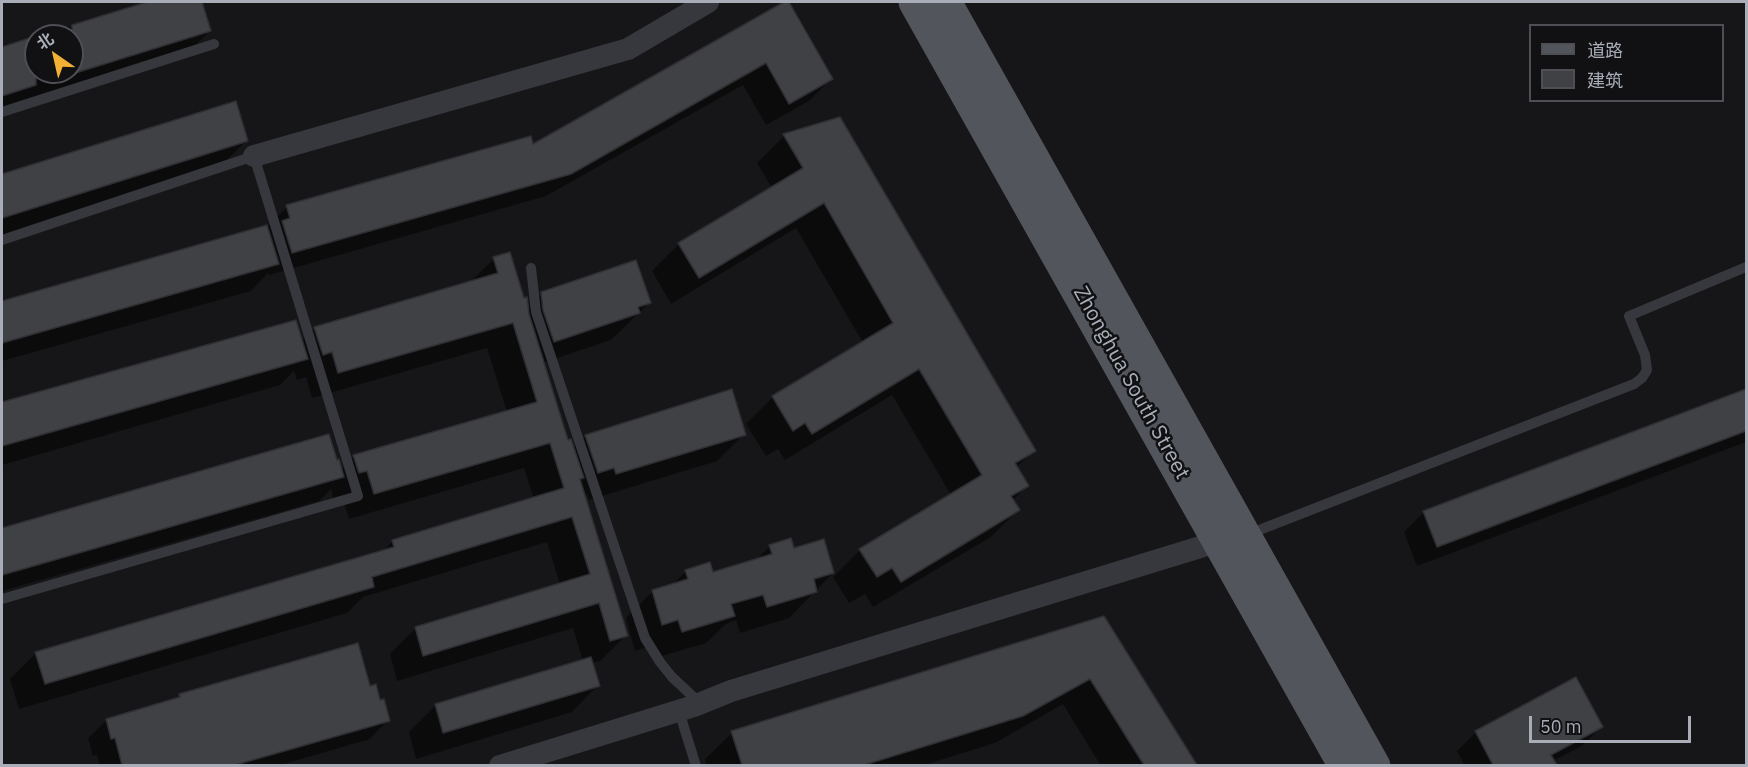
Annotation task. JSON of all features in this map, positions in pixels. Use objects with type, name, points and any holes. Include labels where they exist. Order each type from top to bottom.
[{"type":"main road","name":"Zhonghua South Street","points":[[915,2],[1233,538],[1374,765]]},
{"type":"main road","name":"Zhonghua South Street","points":[[945,2],[1233,538],[1345,765]]},
{"type":"street","points":[[254,156],[628,49],[708,2]]},
{"type":"street","points":[[500,765],[680,711],[731,691],[1233,538]]},
{"type":"lane","points":[[2,112],[214,44]]},
{"type":"lane","points":[[2,240],[254,156],[358,496],[2,599]]},
{"type":"lane","points":[[1233,538],[1634,384],[1647,370],[1645,355],[1629,316],[1746,267]]},
{"type":"lane","points":[[531,268],[536,312],[645,638],[672,677],[701,704]]},
{"type":"lane","points":[[680,711],[696,765]]},
{"type":"building","points":[[147,2],[202,2],[211,31],[84,70],[84,24],[75,24]]},
{"type":"building","points":[[784,2],[789,2],[833,79],[789,104],[766,63],[571,174],[292,253],[282,221],[290,218],[286,205],[531,136],[533,144]]},
{"type":"building","points":[[24,40],[24,84],[36,85],[2,96],[2,47]]},
{"type":"building","points":[[236,101],[248,141],[2,218],[2,174]]},
{"type":"building","points":[[840,117],[1036,451],[1015,463],[1029,486],[1011,496],[1020,510],[901,582],[892,568],[877,577],[859,549],[982,475],[919,369],[812,434],[805,423],[793,431],[772,396],[893,323],[824,203],[699,278],[678,243],[803,168],[783,134]]},
{"type":"building","points":[[267,225],[279,264],[2,343],[2,301]]},
{"type":"building","points":[[510,252],[524,298],[527,297],[529,314],[568,440],[571,439],[584,478],[580,479],[628,636],[610,641],[599,603],[423,656],[415,627],[590,574],[572,517],[372,577],[374,587],[45,684],[35,652],[394,547],[392,540],[564,488],[550,443],[374,494],[367,471],[359,473],[353,455],[537,402],[513,323],[338,373],[332,352],[323,355],[314,327],[498,273],[493,257]]},
{"type":"building","points":[[636,260],[651,303],[638,307],[640,313],[554,342],[543,310],[541,292]]},
{"type":"building","points":[[296,320],[308,359],[2,446],[2,402]]},
{"type":"building","points":[[732,389],[746,435],[616,474],[614,468],[598,473],[585,435]]},
{"type":"building","points":[[1746,389],[1746,431],[1437,547],[1423,511]]},
{"type":"building","points":[[329,434],[344,477],[2,575],[2,528]]},
{"type":"building","points":[[791,538],[794,548],[824,539],[834,573],[814,579],[817,592],[767,607],[763,595],[731,604],[735,616],[682,632],[678,620],[662,625],[652,590],[688,579],[685,570],[710,562],[713,572],[772,554],[769,545]]},
{"type":"building","points":[[1104,616],[1197,765],[1144,765],[1090,679],[1023,716],[864,765],[742,765],[731,731]]},
{"type":"building","points":[[358,643],[370,686],[376,684],[380,700],[384,699],[390,721],[235,765],[122,765],[115,738],[111,739],[106,719],[180,697],[179,694]]},
{"type":"building","points":[[591,657],[600,686],[443,733],[435,704]]},
{"type":"building","points":[[1576,677],[1603,727],[1551,755],[1557,765],[1493,765],[1475,731]]}]
